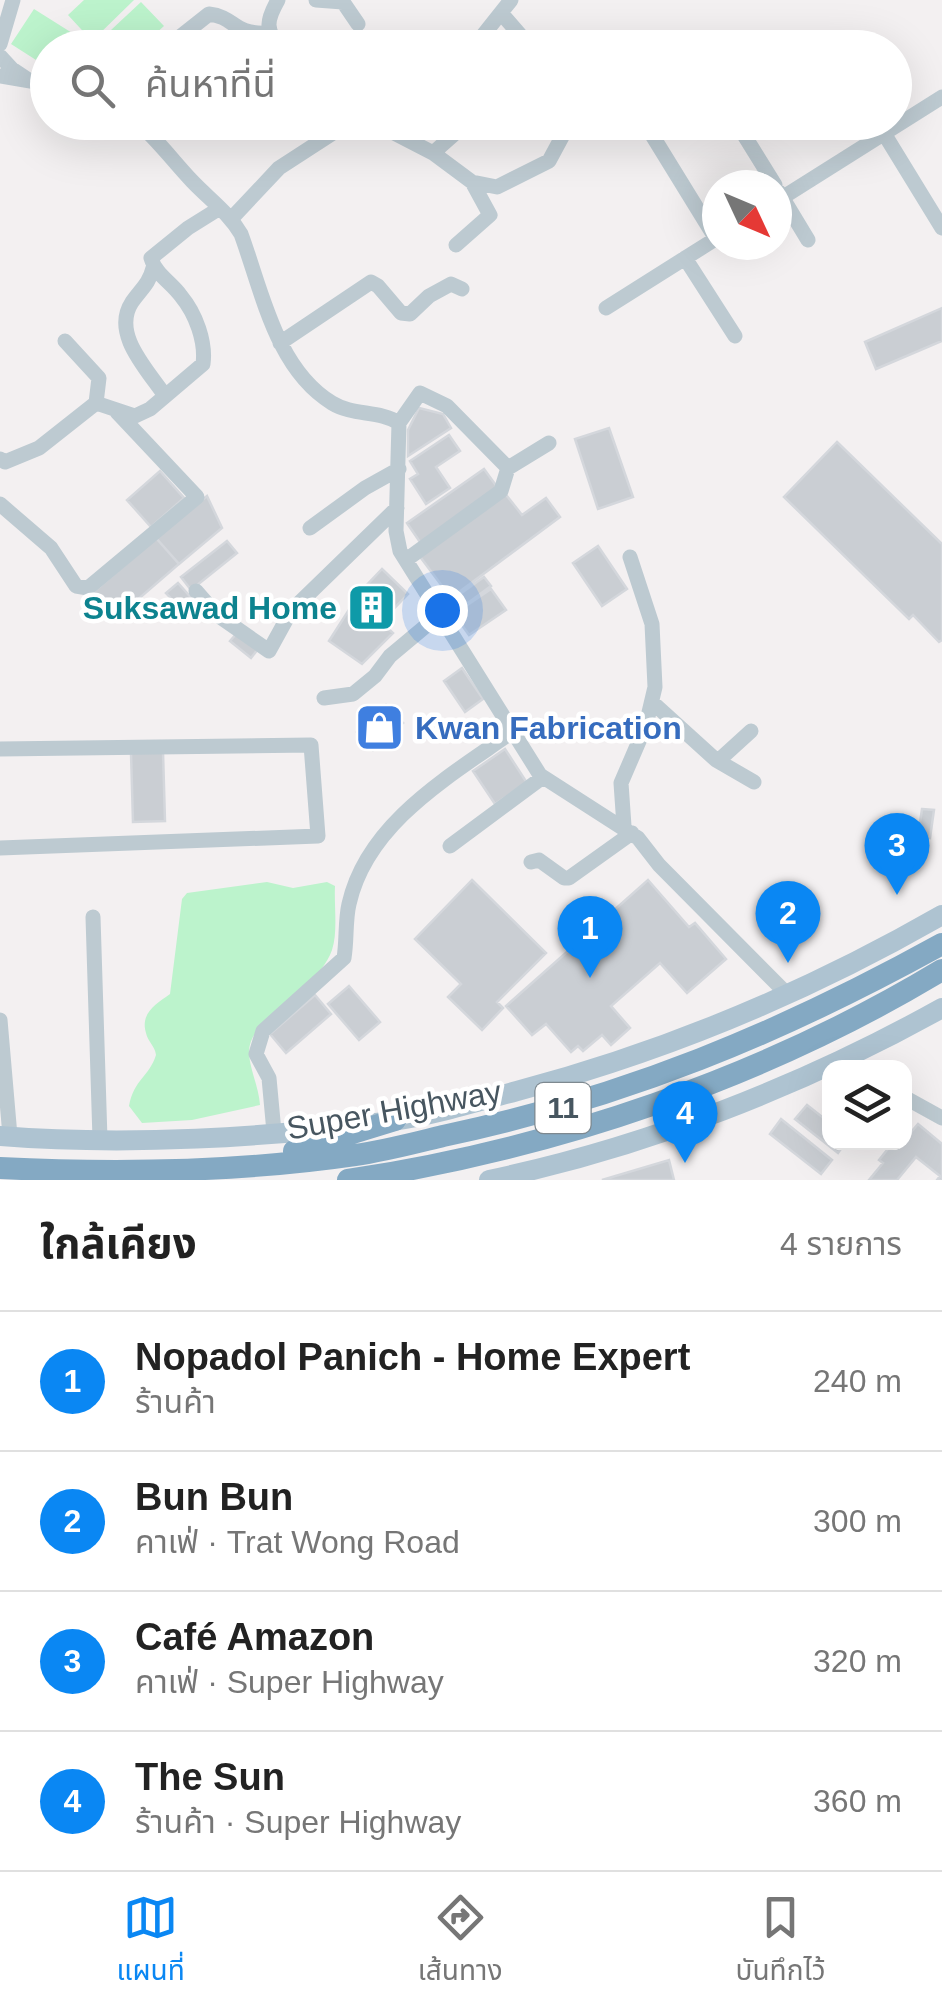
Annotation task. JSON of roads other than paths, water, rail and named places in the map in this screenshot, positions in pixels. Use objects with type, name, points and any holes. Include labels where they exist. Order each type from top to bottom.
[{"type":"highway","name":"Super Highway","points":[[0,1168],[101,1172],[238,1167],[356,1155],[522,1120],[633,1086],[791,1023],[942,944]]},
{"type":"highway","name":"Super Highway","points":[[348,1180],[533,1141],[639,1108],[800,1045],[878,1008],[942,970]]},
{"type":"highway","points":[[238,1167],[395,1120]]},
{"type":"main road","points":[[5,1136],[100,1139],[274,1132],[395,1120],[498,1096],[602,1066],[725,1022],[864,958],[942,915]]},
{"type":"main road","points":[[858,1060],[942,1008]]},
{"type":"main road","points":[[489,1180],[532,1176],[822,1074]]},
{"type":"street","points":[[0,44],[13,0]]},
{"type":"street","points":[[268,30],[268,18],[278,0]]},
{"type":"street","points":[[316,0],[344,2],[358,24]]},
{"type":"street","points":[[487,30],[506,7],[519,30]]},
{"type":"street","points":[[189,30],[209,14],[218,15],[240,30]]},
{"type":"street","points":[[0,56],[12,70],[30,78]]},
{"type":"street","points":[[0,76],[30,81]]},
{"type":"street","points":[[912,112],[942,97]]},
{"type":"street","points":[[158,140],[241,234],[280,343],[310,385],[334,404],[388,416],[399,423]]},
{"type":"street","points":[[96,402],[135,416],[203,364],[205,348],[182,296],[154,268],[151,258],[226,213],[279,168],[322,140]]},
{"type":"street","points":[[411,140],[472,182],[496,188],[550,162],[561,140]]},
{"type":"street","points":[[433,153],[448,140]]},
{"type":"street","points":[[655,140],[702,216]]},
{"type":"street","points":[[747,140],[764,170]]},
{"type":"street","points":[[792,184],[861,140]]},
{"type":"street","points":[[888,140],[940,221]]},
{"type":"street","points":[[456,246],[490,215],[472,182]]},
{"type":"street","points":[[792,215],[808,240]]},
{"type":"street","points":[[606,308],[702,248]]},
{"type":"street","points":[[685,258],[736,336]]},
{"type":"street","points":[[154,268],[149,284],[131,303],[124,322],[129,342],[166,396]]},
{"type":"street","points":[[280,343],[372,282],[402,314],[410,314],[451,284],[462,289]]},
{"type":"street","points":[[0,459],[6,462],[39,448],[96,402],[99,378],[64,341]]},
{"type":"street","points":[[508,468],[447,406],[420,393],[399,423],[396,531],[406,560],[543,777],[628,829],[788,995]]},
{"type":"street","points":[[0,504],[51,548],[76,586],[88,588],[197,497],[118,412]]},
{"type":"street","points":[[406,560],[502,490],[508,468],[549,443]]},
{"type":"street","points":[[310,528],[399,469]]},
{"type":"street","points":[[196,591],[216,614],[269,651],[291,611],[397,508]]},
{"type":"street","points":[[628,829],[621,783],[646,725],[655,686],[652,624],[630,557]]},
{"type":"street","points":[[324,698],[353,694],[439,614]]},
{"type":"street","points":[[652,702],[718,761],[754,782]]},
{"type":"street","points":[[718,761],[751,731]]},
{"type":"street","points":[[274,1132],[269,1078],[256,1054],[263,1031],[344,958],[348,907],[355,882],[392,826],[428,792],[512,732]]},
{"type":"street","points":[[0,749],[311,744],[318,836],[0,848]]},
{"type":"street","points":[[450,846],[543,777]]},
{"type":"street","points":[[531,862],[540,860],[564,878],[570,878],[628,829]]},
{"type":"street","points":[[93,916],[100,1139]]},
{"type":"street","points":[[0,1020],[5,1136]]},
{"type":"street","points":[[912,1101],[942,1118]]},
{"type":"place","name":"Suksawad Home","points":[[372,608]]},
{"type":"place","name":"Kwan Fabrication","points":[[380,728]]},
{"type":"place","name":"Café Amazon","points":[[897,895]]},
{"type":"place","name":"Bun Bun","points":[[788,963]]},
{"type":"place","name":"Nopadol Panich - Home Expert","points":[[590,978]]},
{"type":"place","name":"The Sun","points":[[685,1163]]}]
